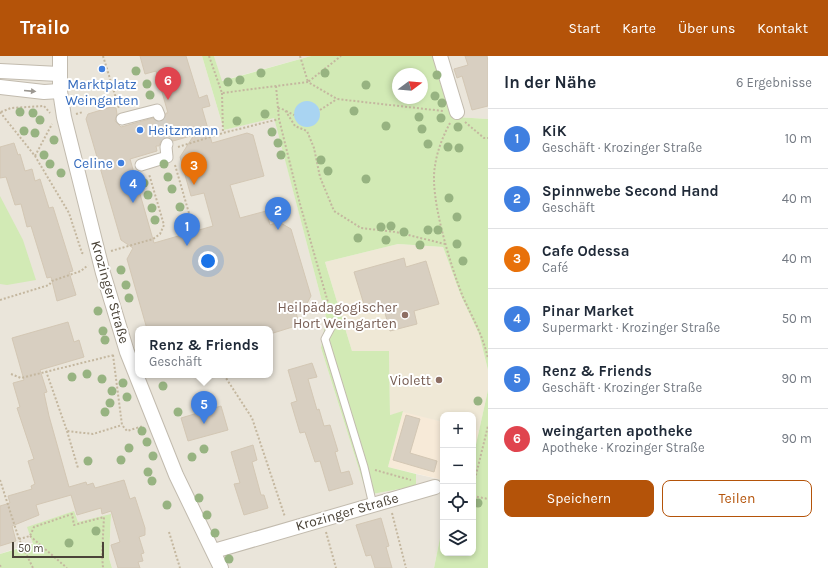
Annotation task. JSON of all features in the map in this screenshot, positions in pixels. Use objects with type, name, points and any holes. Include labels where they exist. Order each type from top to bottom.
[{"type":"street","name":"Krozinger Straße","points":[[60,56],[59,118],[120,353],[221,568]]},
{"type":"street","points":[[440,56],[457,112]]},
{"type":"street","points":[[0,71],[59,74]]},
{"type":"street","points":[[0,87],[44,92],[60,91]]},
{"type":"street","points":[[122,119],[158,110],[159,116]]},
{"type":"street","points":[[141,165],[168,157],[169,151]]},
{"type":"street","name":"Krozinger Straße","points":[[214,551],[435,487]]},
{"type":"lane","points":[[334,322],[325,339],[364,467],[373,505]]},
{"type":"path","points":[[103,56],[122,119]]},
{"type":"path","points":[[209,56],[222,92],[223,133]]},
{"type":"path","points":[[300,56],[308,82],[337,100],[457,112],[466,124],[484,138],[488,138]]},
{"type":"path","points":[[222,92],[308,82],[341,56]]},
{"type":"path","points":[[276,86],[279,119],[300,204],[334,322]]},
{"type":"path","points":[[320,110],[337,100]]},
{"type":"path","points":[[35,156],[59,118],[44,106],[11,108],[0,112],[35,156],[70,213],[82,253],[95,259]]},
{"type":"path","points":[[278,108],[294,115]]},
{"type":"path","points":[[285,110],[295,126],[307,130],[314,148],[320,177],[334,211],[362,228],[396,232],[444,244]]},
{"type":"path","points":[[457,112],[443,138],[434,166],[434,185],[444,244],[463,295],[484,339],[488,359]]},
{"type":"path","points":[[193,227],[169,151],[223,133],[279,119]]},
{"type":"path","points":[[0,300],[49,285],[52,281],[81,271],[95,259],[128,245],[153,239],[160,234],[164,226],[148,171],[141,165]]},
{"type":"path","points":[[484,339],[488,340]]},
{"type":"path","points":[[11,374],[21,378],[120,353],[122,424],[127,431],[144,426]]},
{"type":"path","points":[[46,371],[78,468]]},
{"type":"path","points":[[226,378],[252,418],[289,529]]},
{"type":"path","points":[[67,431],[92,434],[122,424]]},
{"type":"path","points":[[474,484],[488,426]]},
{"type":"path","points":[[364,467],[414,481]]},
{"type":"path","points":[[0,480],[19,539],[33,568]]},
{"type":"path","points":[[476,497],[488,499]]},
{"type":"path","points":[[388,500],[406,568]]},
{"type":"path","points":[[30,536],[34,527],[72,514],[74,525],[104,517],[102,554],[103,568]]},
{"type":"path","points":[[322,520],[336,568]]},
{"type":"path","points":[[169,532],[180,568]]},
{"type":"path","points":[[19,539],[30,536]]},
{"type":"path","points":[[30,536],[67,568]]},
{"type":"shaded area","points":[[0,56],[202,56],[224,130],[274,117],[326,317],[321,348],[367,495],[416,486],[416,474],[440,479],[440,538],[434,568],[112,568],[109,558],[111,515],[0,554]]},
{"type":"shaded area","points":[[214,56],[311,56],[221,81]]},
{"type":"shaded area","points":[[438,56],[488,56],[488,119],[456,117]]},
{"type":"shaded area","name":"Heilpädagogischer Hort Weingarten","points":[[398,244],[443,247],[461,296],[479,334],[488,370],[488,390],[479,431],[476,430],[476,412],[440,412],[440,421],[403,412],[390,415],[389,351],[352,351],[325,262]]},
{"type":"shaded area","points":[[403,411],[440,421],[440,479],[388,467]]},
{"type":"shaded area","points":[[476,430],[479,431],[476,444]]},
{"type":"green space","points":[[202,56],[214,56],[222,81],[311,56],[438,56],[456,117],[488,119],[488,370],[479,334],[461,296],[443,247],[398,244],[325,262],[352,351],[389,351],[390,415],[403,411],[388,467],[416,474],[416,486],[367,495],[321,348],[326,317],[274,118],[224,130]]},
{"type":"green space","points":[[0,196],[23,240],[36,280],[7,285],[0,284]]},
{"type":"green space","points":[[488,390],[488,568],[434,568],[440,538],[440,556],[476,556],[476,444]]},
{"type":"green space","points":[[74,511],[78,522],[111,514],[109,558],[112,568],[0,568],[0,554],[33,544],[27,527]]},
{"type":"water","points":[[307,101],[317,104],[320,114],[317,124],[307,127],[297,124],[294,114],[297,104]]},
{"type":"building","points":[[140,56],[186,56],[199,98],[207,95],[210,106],[202,108],[212,143],[247,133],[253,135],[264,176],[230,185],[240,218],[266,211],[270,225],[279,222],[291,229],[311,296],[304,309],[296,312],[299,325],[273,333],[273,326],[146,326],[127,259],[133,248],[121,240],[86,119],[88,114],[111,107],[116,108],[117,114],[115,121],[121,127],[153,118],[158,122],[164,120],[166,113],[168,113],[156,71],[145,74]],"holes":[[[194,135],[180,157],[191,196],[204,193],[213,226],[154,243],[130,159],[157,151],[156,146],[159,146],[162,139],[165,137],[170,138],[173,141]]]},
{"type":"building","points":[[465,56],[487,56],[488,106],[472,110],[462,76],[457,78],[454,69],[468,65]]},
{"type":"building","points":[[14,143],[18,155],[20,154],[25,171],[32,169],[35,181],[40,179],[49,208],[53,207],[73,271],[69,272],[76,295],[57,301],[51,277],[47,278],[31,226],[27,227],[21,204],[15,205],[6,177],[0,178],[0,147]]},
{"type":"building","name":"Heilpädagogischer Hort Weingarten","points":[[404,258],[406,267],[426,261],[439,304],[414,311],[417,324],[390,331],[383,306],[366,311],[354,272]]},
{"type":"building","points":[[68,322],[74,342],[79,340],[84,357],[40,370],[47,392],[44,393],[49,416],[69,487],[86,482],[87,485],[93,483],[95,488],[124,480],[130,499],[135,497],[145,528],[145,535],[139,537],[144,553],[141,554],[143,561],[138,562],[140,568],[118,568],[111,545],[120,542],[111,511],[102,514],[101,508],[77,515],[71,495],[36,505],[39,515],[12,526],[16,541],[0,546],[0,506],[10,503],[8,496],[32,489],[31,486],[35,484],[28,461],[34,459],[17,408],[20,407],[13,383],[24,380],[12,338]]},
{"type":"building","points":[[312,363],[317,377],[308,379],[317,410],[319,409],[324,426],[330,425],[338,451],[335,452],[341,473],[349,471],[353,484],[329,491],[320,461],[315,462],[305,432],[300,433],[291,403],[297,401],[288,370]]},
{"type":"building","points":[[221,406],[228,430],[188,441],[181,418]]},
{"type":"building","points":[[406,415],[420,419],[410,453],[437,461],[434,472],[393,460]]},
{"type":"building","points":[[253,445],[257,460],[252,462],[261,495],[264,495],[268,508],[244,515],[234,484],[240,483],[231,452]]},
{"type":"building","points":[[381,518],[389,546],[386,547],[392,568],[375,568],[371,555],[366,556],[356,525]]},
{"type":"tunnel","points":[[159,115],[167,144]]},
{"type":"place","name":"Marktplatz Weingarten","points":[[102,69]]},
{"type":"place","name":"weingarten apotheke","points":[[168,100]]},
{"type":"place","name":"Heitzmann","points":[[140,130]]},
{"type":"place","name":"Celine","points":[[121,163]]},
{"type":"place","name":"Cafe Odessa","points":[[194,185]]},
{"type":"place","name":"Pinar Market","points":[[133,203]]},
{"type":"place","name":"Spinnwebe Second Hand","points":[[278,230]]},
{"type":"place","name":"KiK","points":[[187,246]]},
{"type":"place","name":"Heilpädagogischer Hort Weingarten","points":[[405,315]]},
{"type":"place","name":"Violett","points":[[439,380]]},
{"type":"place","name":"Renz & Friends","points":[[204,424]]}]
